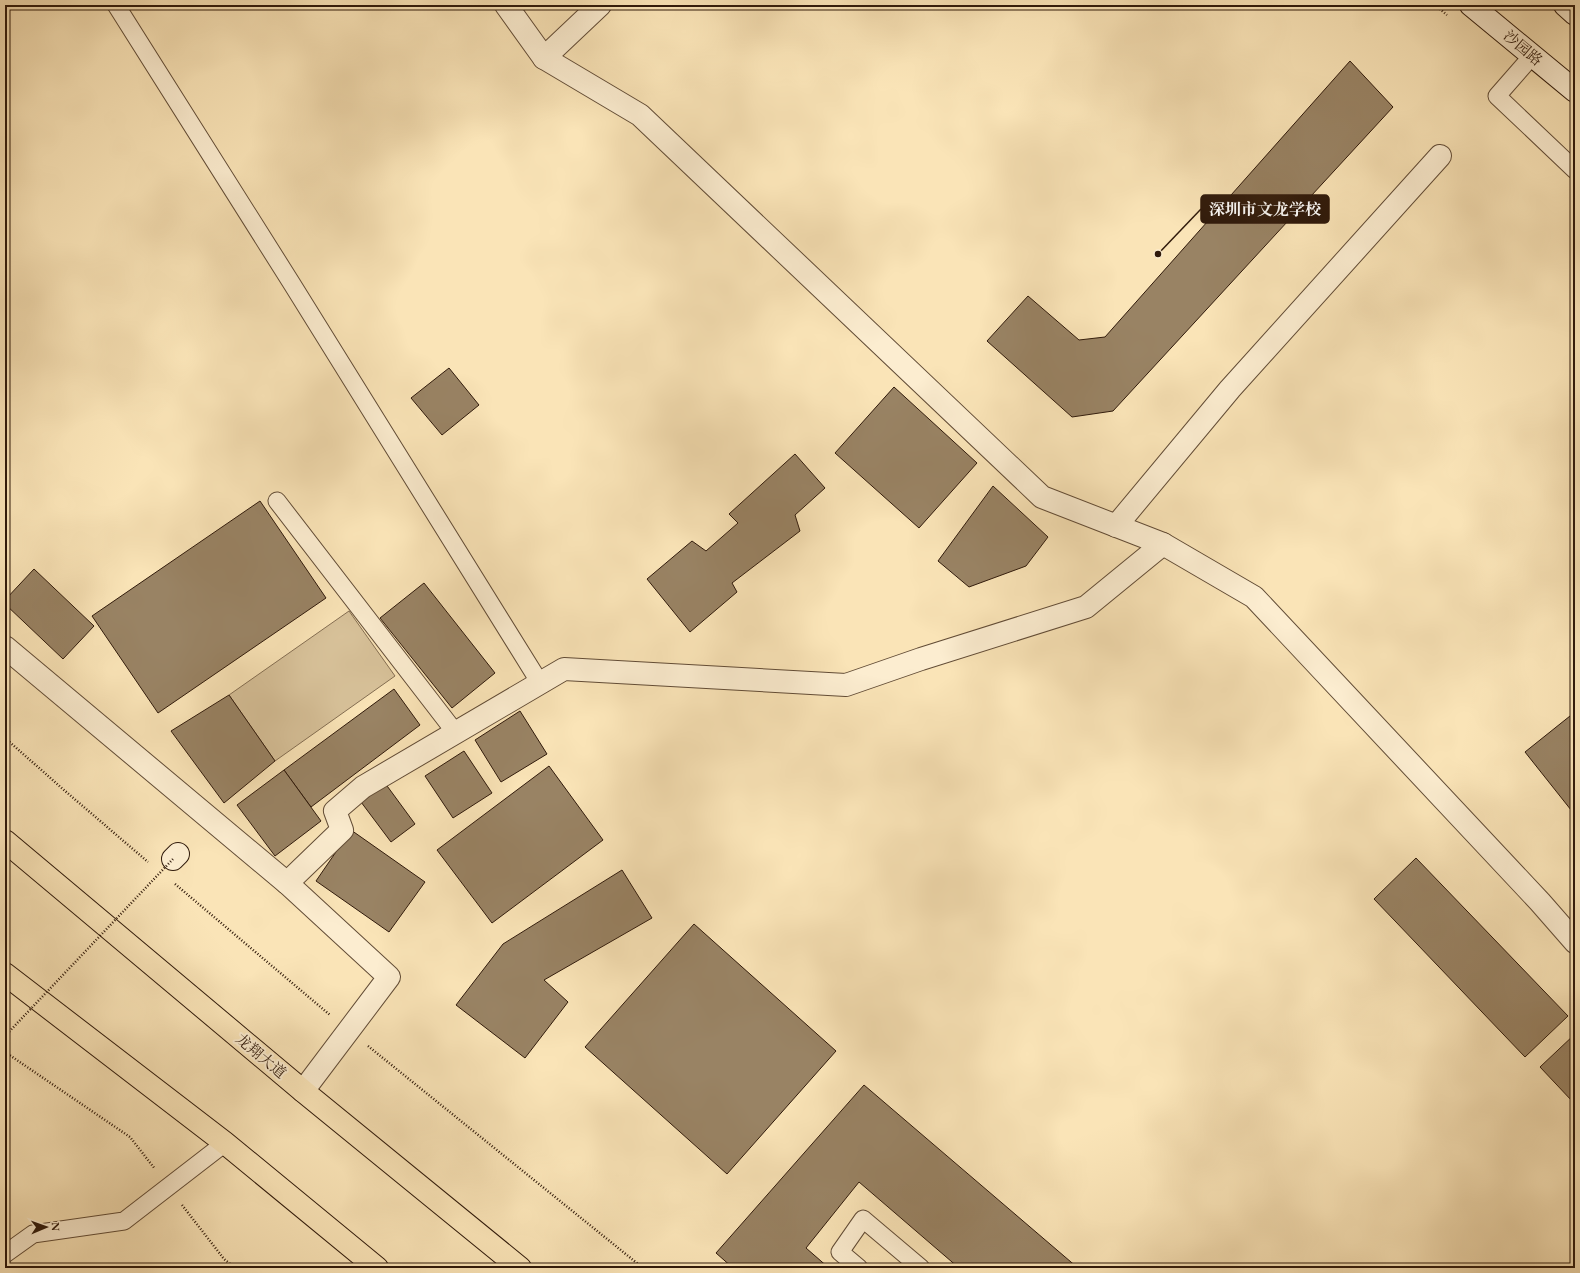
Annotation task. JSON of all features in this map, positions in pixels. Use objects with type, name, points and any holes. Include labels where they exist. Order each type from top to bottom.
[{"type":"main road","name":"龙翔大道","points":[[5,841],[303,1091],[520,1268]]},
{"type":"main road","points":[[5,974],[225,1143],[377,1268]]},
{"type":"street","points":[[506,5],[544,58],[640,115],[1042,497],[1163,544],[1254,597],[1540,902],[1575,942]]},
{"type":"street","points":[[544,58],[600,5]]},
{"type":"street","name":"沙园路","points":[[1471,5],[1575,91]]},
{"type":"street","points":[[1565,5],[1575,14]]},
{"type":"street","points":[[1116,526],[1230,389],[1440,156]]},
{"type":"street","points":[[287,883],[342,830],[335,811],[363,787],[564,669],[846,685],[922,659],[1086,607],[1163,544]]},
{"type":"street","points":[[5,647],[287,883],[389,977],[303,1091]]},
{"type":"lane","points":[[116,5],[540,683]]},
{"type":"lane","points":[[1532,56],[1497,96],[1575,170]]},
{"type":"lane","points":[[277,501],[455,732]]},
{"type":"lane","points":[[5,1254],[33,1234],[124,1220],[225,1143]]},
{"type":"lane","points":[[859,1268],[840,1252],[863,1219],[921,1268]]},
{"type":"path","points":[[5,738],[64,790],[166,865],[5,1036]]},
{"type":"path","points":[[172,881],[349,1030],[643,1268]]},
{"type":"path","points":[[5,1052],[130,1137],[158,1174]]},
{"type":"path","points":[[182,1204],[224,1259],[235,1268]]},
{"type":"shaded area","points":[[349,611],[395,676],[275,761],[229,695]]},
{"type":"building","points":[[1350,61],[1393,107],[1113,411],[1072,417],[987,341],[1028,296],[1079,340],[1105,337]]},
{"type":"building","points":[[449,368],[479,405],[442,435],[411,398]]},
{"type":"building","points":[[894,387],[977,463],[919,528],[835,453]]},
{"type":"building","points":[[795,454],[825,488],[795,515],[800,531],[732,583],[737,592],[690,632],[647,579],[692,541],[706,551],[738,523],[729,514]]},
{"type":"building","points":[[993,486],[1048,537],[1026,566],[969,587],[938,561]]},
{"type":"building","points":[[260,501],[326,598],[158,713],[92,616]]},
{"type":"building","points":[[34,569],[94,626],[63,659],[5,604],[5,600]]},
{"type":"building","points":[[424,583],[495,673],[452,708],[380,618]]},
{"type":"building","points":[[394,689],[420,725],[311,807],[284,770]]},
{"type":"building","points":[[229,695],[275,761],[224,803],[171,731]]},
{"type":"building","points":[[520,711],[547,754],[501,782],[475,740]]},
{"type":"building","points":[[1575,712],[1575,815],[1525,752]]},
{"type":"building","points":[[464,751],[492,793],[453,818],[425,776]]},
{"type":"building","points":[[549,766],[603,840],[492,923],[437,850]]},
{"type":"building","points":[[284,770],[321,821],[275,856],[237,805]]},
{"type":"building","points":[[382,779],[415,824],[391,842],[358,798]]},
{"type":"building","points":[[351,830],[425,882],[389,932],[316,881]]},
{"type":"building","points":[[1416,858],[1568,1016],[1525,1057],[1374,899]]},
{"type":"building","points":[[622,870],[652,918],[544,980],[568,1002],[525,1058],[456,1005],[503,944]]},
{"type":"building","points":[[694,924],[836,1051],[727,1174],[585,1047]]},
{"type":"building","points":[[1575,1034],[1575,1098],[1572,1101],[1540,1067]]},
{"type":"building","points":[[864,1085],[1078,1268],[959,1268],[859,1182],[806,1248],[829,1268],[733,1268],[716,1253]]},
{"type":"place","name":"深圳市文龙学校","points":[[1158,254]]}]
